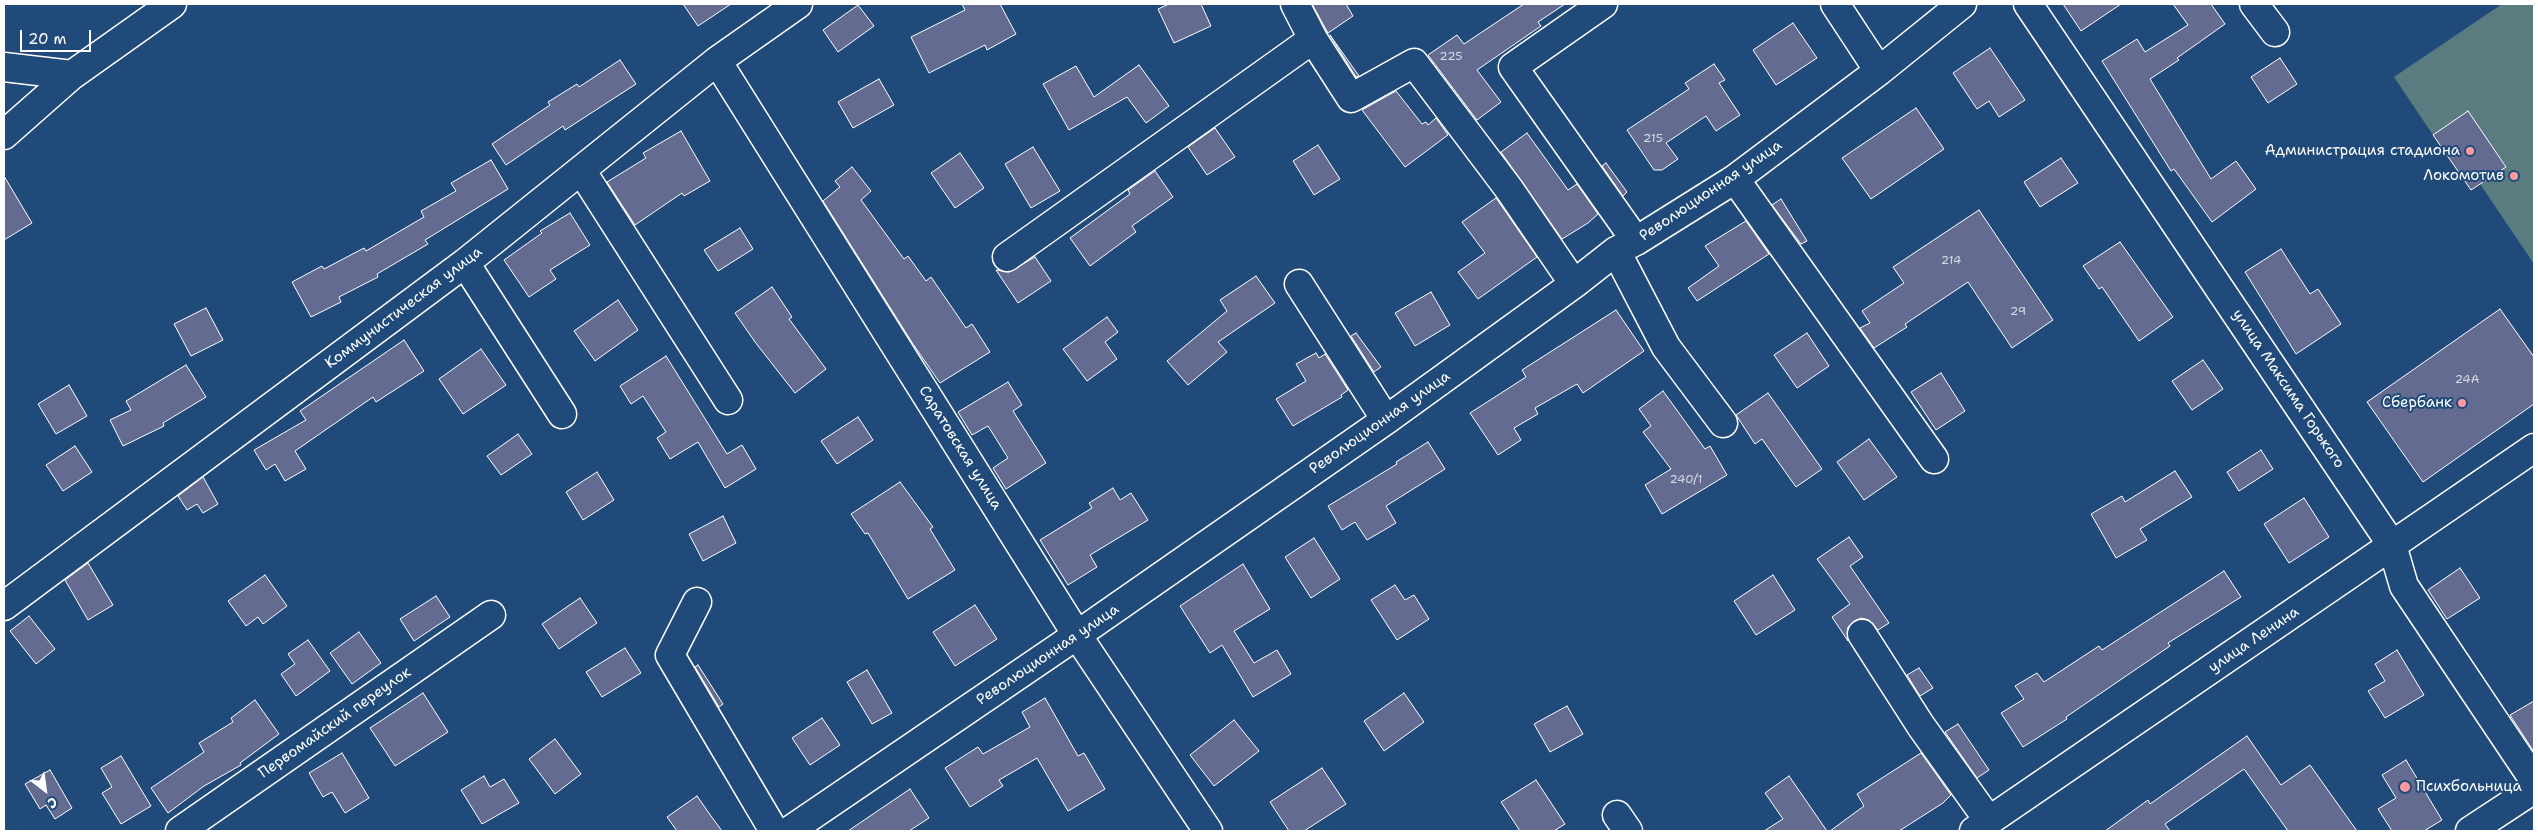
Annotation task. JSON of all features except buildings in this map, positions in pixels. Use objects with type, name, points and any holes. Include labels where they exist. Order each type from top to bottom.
[{"type":"street","points":[[4,135],[72,75],[172,4]]},
{"type":"street","name":"Коммунистическая улица","points":[[4,606],[465,263],[716,61],[798,4]]},
{"type":"street","points":[[1295,4],[1313,39],[1351,98],[1414,63],[1509,189],[1574,284]]},
{"type":"street","points":[[1603,4],[1513,67],[1626,246],[1666,347],[1723,423]]},
{"type":"street","points":[[1835,4],[1880,71]]},
{"type":"street","name":"Революционная улица","points":[[789,831],[1078,635],[1386,420],[1626,246],[1735,179],[1880,71],[1962,4]]},
{"type":"street","name":"улица Максима Горького","points":[[2028,4],[2392,545],[2404,586],[2534,780]]},
{"type":"street","points":[[2254,4],[2275,32]]},
{"type":"street","points":[[1007,257],[1313,39]]},
{"type":"street","name":"Саратовская улица","points":[[716,61],[1078,635],[1208,831]]},
{"type":"street","points":[[4,67],[72,75]]},
{"type":"street","points":[[581,170],[728,400]]},
{"type":"street","points":[[1735,179],[1934,460]]},
{"type":"street","points":[[465,263],[562,414]]},
{"type":"street","points":[[1299,284],[1386,420]]},
{"type":"street","name":"улица Ленина","points":[[1981,826],[2534,448]]},
{"type":"street","points":[[697,602],[670,655],[774,831]]},
{"type":"street","name":"Первомайский переулок","points":[[180,831],[491,615]]},
{"type":"street","points":[[1862,634],[1921,726],[1981,826]]},
{"type":"street","points":[[2470,831],[2534,789]]},
{"type":"green space","points":[[2502,4],[2534,4],[2534,264],[2480,184],[2506,166],[2483,134],[2433,135],[2394,77]]},
{"type":"place","name":"Администрация стадиона","points":[[2470,151]]},
{"type":"place","name":"Локомотив","points":[[2514,176]]},
{"type":"place","name":"Сбербанк","points":[[2462,403]]},
{"type":"place","name":"Психбольница","points":[[2405,787]]}]
